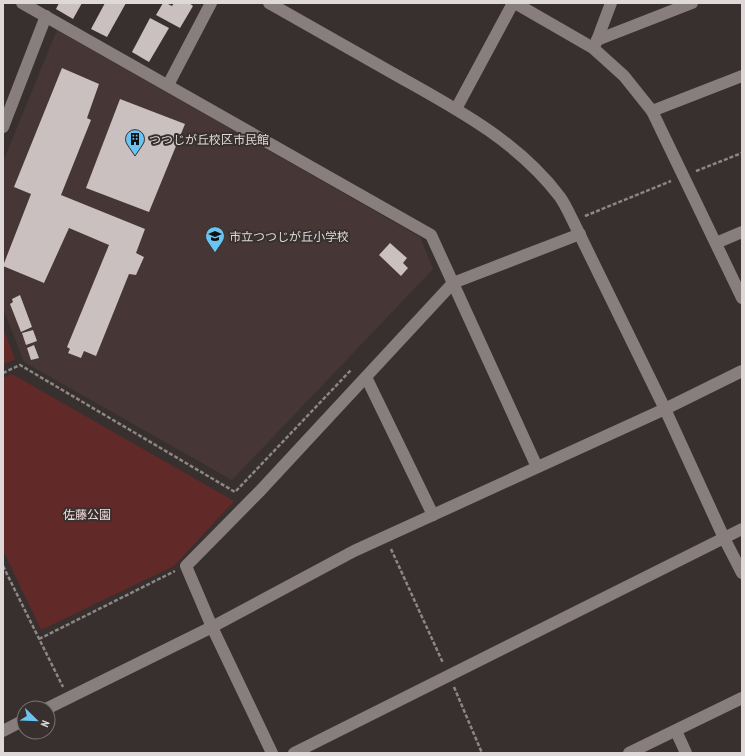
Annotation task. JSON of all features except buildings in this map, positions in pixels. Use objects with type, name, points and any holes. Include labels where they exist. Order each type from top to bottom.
[{"type":"street","points":[[22,3],[431,235],[537,467]]},
{"type":"street","points":[[168,85],[211,3]]},
{"type":"street","points":[[269,3],[456,109],[489,130],[518,152],[538,172],[560,198],[574,221],[742,573]]},
{"type":"street","points":[[456,109],[514,3],[595,44],[624,76],[652,111],[742,298]]},
{"type":"street","points":[[595,44],[611,3]]},
{"type":"street","points":[[595,44],[692,3]]},
{"type":"street","points":[[3,127],[46,16]]},
{"type":"street","points":[[652,111],[742,76]]},
{"type":"street","points":[[716,243],[742,232]]},
{"type":"street","points":[[272,753],[212,626],[186,566],[260,491],[453,283],[580,234]]},
{"type":"street","points":[[56,704],[212,626],[348,555],[665,409],[742,371]]},
{"type":"street","points":[[366,377],[433,515]]},
{"type":"street","points":[[294,753],[742,529]]},
{"type":"street","points":[[629,753],[742,698]]},
{"type":"street","points":[[3,731],[16,724]]},
{"type":"street","points":[[676,731],[686,753]]},
{"type":"path","points":[[574,221],[742,153]]},
{"type":"path","points":[[3,373],[20,365],[235,492],[354,366]]},
{"type":"path","points":[[386,537],[450,676],[482,753]]},
{"type":"path","points":[[3,566],[68,698]]},
{"type":"path","points":[[39,639],[186,566]]},
{"type":"shaded area","name":"市立つつじが丘小学校","points":[[57,30],[420,237],[433,269],[232,480],[24,362],[3,308],[3,162]]},
{"type":"green space","points":[[3,328],[15,359],[3,365]]},
{"type":"green space","name":"佐藤公園","points":[[12,374],[234,501],[174,566],[41,630],[3,550],[3,378]]},
{"type":"place","name":"つつじが丘校区市民館","points":[[135,156]]},
{"type":"place","name":"市立つつじが丘小学校","points":[[215,253]]}]
